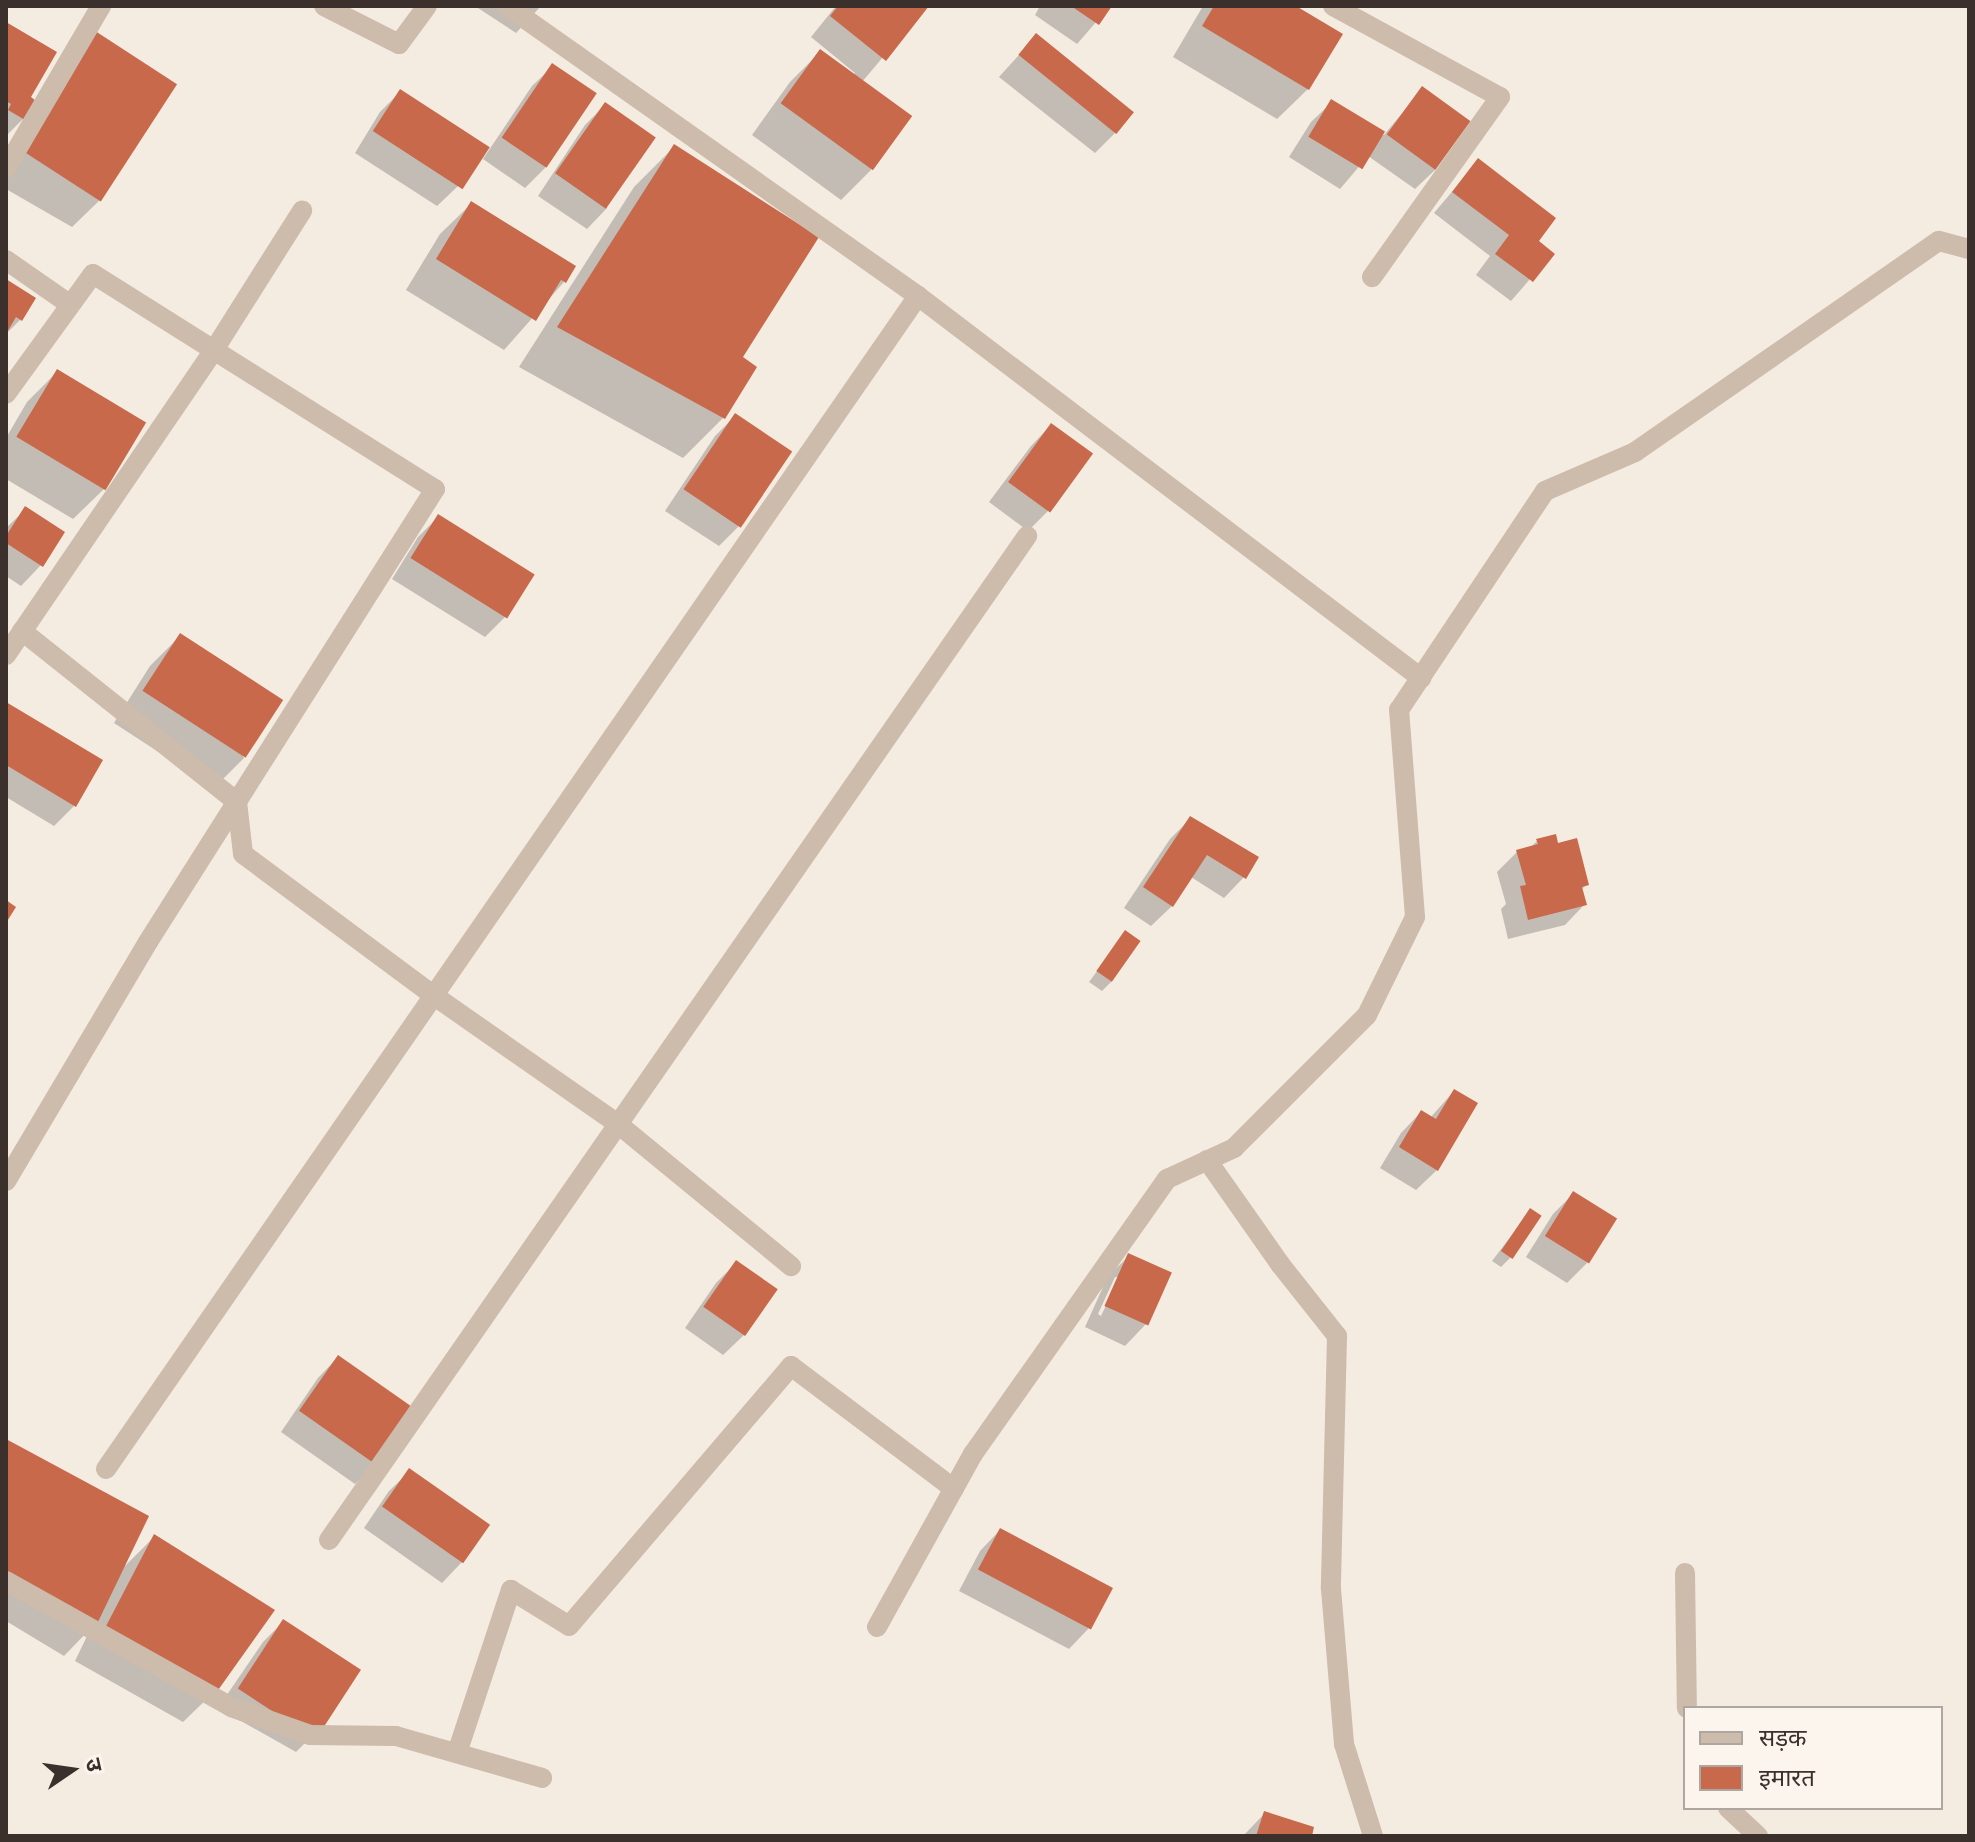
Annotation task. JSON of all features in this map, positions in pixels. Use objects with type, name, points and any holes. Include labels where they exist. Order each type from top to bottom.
[{"type":"street","points":[[6,168],[101,6]]},
{"type":"street","points":[[324,6],[399,44],[427,6]]},
{"type":"street","points":[[507,6],[918,296],[1421,678]]},
{"type":"street","points":[[1333,6],[1500,97],[1372,277]]},
{"type":"street","points":[[6,655],[214,350],[302,211]]},
{"type":"street","points":[[877,1627],[973,1454],[1167,1179],[1234,1148],[1367,1015],[1415,917],[1399,710],[1545,491],[1635,452],[1939,241],[1969,249]]},
{"type":"street","points":[[6,260],[69,304]]},
{"type":"street","points":[[6,394],[93,274],[435,489],[148,942],[6,1181]]},
{"type":"street","points":[[106,1469],[918,296]]},
{"type":"street","points":[[329,1540],[1027,536]]},
{"type":"street","points":[[22,631],[237,802],[243,854],[433,995],[618,1124],[791,1266]]},
{"type":"street","points":[[1207,1160],[1280,1264],[1337,1336],[1331,1589],[1344,1744],[1373,1836]]},
{"type":"street","points":[[457,1753],[511,1590],[569,1626],[791,1366],[954,1489]]},
{"type":"street","points":[[1685,1573],[1687,1706]]},
{"type":"street","points":[[6,1581],[231,1707],[310,1735],[396,1736],[542,1778]]},
{"type":"street","points":[[1730,1810],[1758,1836]]},
{"type":"building","points":[[838,6],[929,6],[886,61],[830,16]]},
{"type":"building","points":[[1071,6],[1112,6],[1099,25]]},
{"type":"building","points":[[1214,6],[1296,6],[1343,34],[1309,90],[1202,26]]},
{"type":"building","points":[[6,22],[57,52],[31,97],[36,101],[25,120],[8,110],[11,104],[6,101]]},
{"type":"building","points":[[89,27],[177,84],[101,202],[13,144]]},
{"type":"building","points":[[1036,33],[1134,112],[1116,134],[1018,55]]},
{"type":"building","points":[[820,49],[912,116],[873,170],[781,103]]},
{"type":"building","points":[[552,63],[597,93],[546,168],[502,138]]},
{"type":"building","points":[[1422,86],[1471,121],[1435,170],[1387,135]]},
{"type":"building","points":[[400,89],[490,147],[463,189],[373,131]]},
{"type":"building","points":[[1331,99],[1385,131],[1362,169],[1308,137]]},
{"type":"building","points":[[605,102],[656,138],[606,209],[555,173]]},
{"type":"building","points":[[674,144],[819,237],[743,357],[757,367],[725,419],[557,327]]},
{"type":"building","points":[[1478,158],[1556,218],[1539,241],[1555,254],[1533,282],[1495,254],[1509,235],[1452,192]]},
{"type":"building","points":[[471,201],[576,266],[566,283],[561,280],[536,321],[436,259]]},
{"type":"building","points":[[6,279],[36,298],[22,321],[16,317],[6,334]]},
{"type":"building","points":[[57,369],[146,423],[105,490],[16,437]]},
{"type":"building","points":[[735,413],[792,452],[741,528],[684,489]]},
{"type":"building","points":[[1051,423],[1093,454],[1050,513],[1008,482]]},
{"type":"building","points":[[25,506],[65,532],[43,567],[6,543],[6,536]]},
{"type":"building","points":[[438,514],[535,574],[507,619],[410,558]]},
{"type":"building","points":[[180,633],[283,700],[246,758],[142,691]]},
{"type":"building","points":[[6,702],[103,760],[76,807],[6,765]]},
{"type":"building","points":[[1190,816],[1259,857],[1246,879],[1207,855],[1173,907],[1143,887]]},
{"type":"building","points":[[1556,834],[1558,843],[1577,838],[1589,885],[1582,887],[1587,905],[1528,920],[1520,886],[1526,885],[1516,850],[1538,844],[1536,839]]},
{"type":"building","points":[[6,900],[16,907],[6,923]]},
{"type":"building","points":[[1125,930],[1141,941],[1112,982],[1096,971]]},
{"type":"building","points":[[1454,1089],[1478,1103],[1438,1171],[1399,1147],[1421,1110],[1436,1119]]},
{"type":"building","points":[[1573,1191],[1617,1219],[1589,1264],[1545,1236]]},
{"type":"building","points":[[1530,1208],[1542,1216],[1513,1259],[1501,1251]]},
{"type":"building","points":[[1128,1253],[1172,1273],[1148,1326],[1104,1306]]},
{"type":"building","points":[[736,1260],[778,1289],[745,1336],[703,1307]]},
{"type":"building","points":[[338,1355],[416,1409],[377,1465],[299,1411]]},
{"type":"building","points":[[6,1439],[149,1516],[96,1626],[6,1573]]},
{"type":"building","points":[[409,1468],[490,1525],[463,1563],[382,1507]]},
{"type":"building","points":[[1000,1528],[1113,1588],[1091,1630],[978,1569]]},
{"type":"building","points":[[154,1534],[275,1610],[216,1693],[104,1630]]},
{"type":"building","points":[[283,1619],[361,1670],[316,1739],[238,1689]]},
{"type":"building","points":[[1264,1811],[1314,1827],[1312,1836],[1256,1836]]}]
